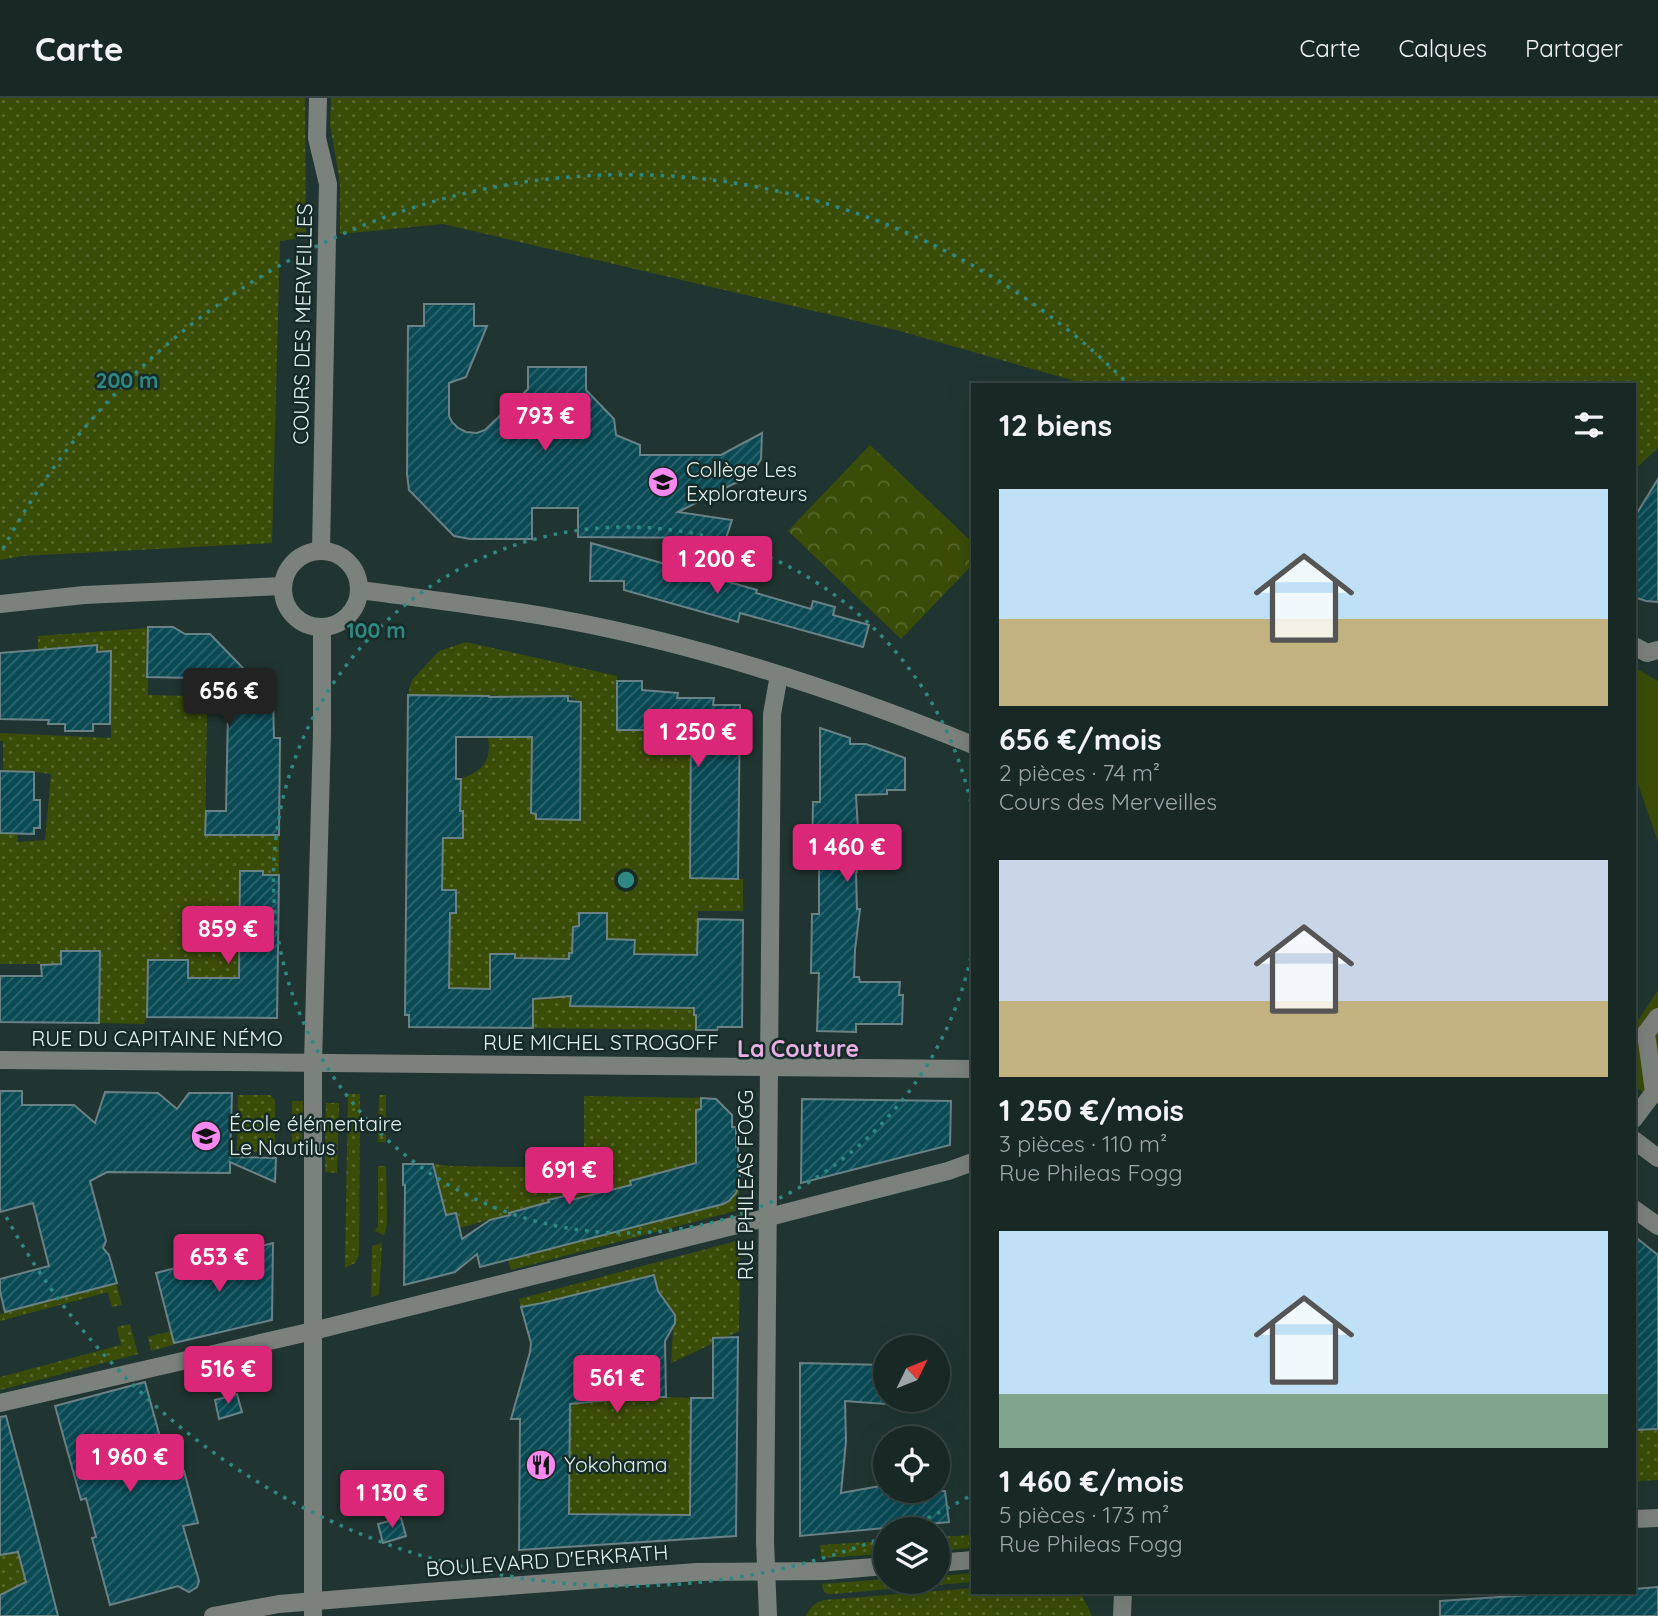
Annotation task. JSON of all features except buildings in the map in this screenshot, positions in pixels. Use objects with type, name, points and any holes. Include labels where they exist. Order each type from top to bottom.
[{"type":"street","name":"COURS DES MERVEILLES","points":[[318,98],[317,138],[328,184],[321,551]]},
{"type":"street","points":[[321,551],[332,552],[346,560],[356,574],[359,590],[357,604],[349,616],[337,625],[322,628],[311,626],[295,617],[286,605],[283,586],[288,569],[297,559],[308,553],[321,551]]},
{"type":"street","points":[[681,554],[748,554]]},
{"type":"street","points":[[0,604],[84,595],[283,586]]},
{"type":"street","points":[[359,590],[560,619],[649,639],[779,675],[927,726],[971,744]]},
{"type":"street","points":[[313,1608],[313,1063],[322,732],[322,628]]},
{"type":"street","name":"RUE PHILEAS FOGG","points":[[768,1616],[765,1571],[772,714],[779,675]]},
{"type":"street","points":[[1636,1116],[1654,1091],[1646,1033],[1658,1017]]},
{"type":"street","name":"RUE DU CAPITAINE NÉMO","points":[[0,1060],[313,1063]]},
{"type":"street","name":"RUE MICHEL STROGOFF","points":[[313,1063],[971,1069]]},
{"type":"street","points":[[1636,1142],[1658,1158]]},
{"type":"street","points":[[0,1403],[313,1331],[769,1217],[971,1163]]},
{"type":"street","points":[[1636,1210],[1658,1226]]},
{"type":"street","points":[[1636,1519],[1658,1518]]},
{"type":"street","points":[[950,1562],[971,1560]]},
{"type":"street","name":"BOULEVARD D'ERKRATH","points":[[213,1616],[265,1606],[313,1608],[697,1572],[825,1571],[873,1567]]},
{"type":"street","points":[[1122,1616],[1123,1594]]},
{"type":"green space","points":[[0,98],[305,98],[306,237],[280,241],[272,543],[22,556],[0,560]]},
{"type":"green space","points":[[331,98],[1658,98],[1658,448],[1636,468],[1636,383],[1082,383],[900,331],[443,224],[340,234],[340,183],[330,125]]},
{"type":"green space","points":[[870,445],[971,541],[971,566],[901,639],[788,531]]},
{"type":"green space","points":[[148,628],[148,695],[188,696],[207,714],[205,835],[279,835],[279,875],[263,875],[263,871],[240,872],[239,978],[188,978],[188,960],[148,960],[147,1017],[144,1024],[99,1023],[99,951],[61,951],[61,964],[0,964],[0,833],[17,833],[18,842],[45,840],[51,774],[3,771],[3,741],[0,741],[0,733],[111,738],[111,651],[97,652],[96,645],[50,648],[38,661],[38,636]]},
{"type":"green space","points":[[466,642],[617,676],[617,730],[691,731],[691,878],[743,879],[743,911],[698,911],[697,958],[666,976],[666,954],[635,954],[634,940],[607,939],[607,914],[579,913],[579,926],[573,927],[570,1006],[694,1008],[696,1030],[533,1028],[534,958],[491,954],[490,989],[449,988],[450,936],[447,913],[456,913],[456,891],[442,890],[442,873],[406,873],[406,838],[462,838],[461,779],[475,773],[484,764],[488,753],[488,738],[531,737],[531,813],[536,814],[536,819],[580,820],[581,702],[568,696],[408,695],[412,680],[439,651]]},
{"type":"green space","points":[[1636,668],[1658,681],[1658,842],[1636,778]]},
{"type":"green space","points":[[1658,990],[1658,1105],[1636,1087],[1636,1023]]},
{"type":"green space","points":[[348,1094],[360,1094],[359,1255],[355,1263],[345,1268]]},
{"type":"green space","points":[[238,1095],[270,1095],[275,1100],[275,1152],[237,1151]]},
{"type":"green space","points":[[379,1095],[386,1095],[386,1142],[378,1142]]},
{"type":"green space","points":[[584,1096],[701,1098],[701,1109],[696,1110],[696,1168],[571,1200],[549,1202],[460,1228],[456,1213],[446,1215],[433,1164],[584,1168]]},
{"type":"green space","points":[[292,1101],[303,1101],[302,1145],[292,1145]]},
{"type":"green space","points":[[326,1103],[339,1103],[337,1173],[325,1172]]},
{"type":"green space","points":[[378,1166],[386,1166],[387,1224],[384,1235],[375,1231],[378,1226]]},
{"type":"green space","points":[[739,1185],[739,1210],[511,1270],[508,1260],[729,1201]]},
{"type":"green space","points":[[740,1240],[739,1331],[671,1363],[674,1315],[663,1311],[653,1275],[521,1307],[519,1299]]},
{"type":"green space","points":[[382,1243],[379,1295],[371,1297],[372,1246]]},
{"type":"green space","points":[[116,1283],[122,1305],[112,1307],[108,1292],[0,1321],[0,1314]]},
{"type":"green space","points":[[130,1324],[138,1354],[0,1390],[0,1377],[121,1345],[117,1327]]},
{"type":"green space","points":[[171,1331],[173,1345],[151,1351],[148,1337]]},
{"type":"green space","points":[[691,1398],[693,1515],[567,1514],[565,1403]]},
{"type":"green space","points":[[1658,1429],[1658,1480],[1636,1481],[1636,1430]]},
{"type":"green space","points":[[971,1535],[971,1548],[950,1550],[950,1536]]},
{"type":"green space","points":[[873,1542],[873,1555],[821,1558],[820,1545]]},
{"type":"green space","points":[[18,1552],[26,1582],[0,1595],[0,1555]]},
{"type":"green space","points":[[971,1573],[971,1582],[950,1584],[950,1575]]},
{"type":"green space","points":[[873,1580],[873,1591],[828,1594],[822,1584]]},
{"type":"green space","points":[[971,1588],[971,1594],[1081,1594],[1092,1616],[806,1616],[818,1602],[898,1594],[950,1594],[950,1590]]},
{"type":"place","name":"Collège Les Explorateurs","points":[[663,482]]},
{"type":"place","name":"École élémentaire Le Nautilus","points":[[206,1136]]},
{"type":"place","name":"Yokohama","points":[[541,1465]]},
{"type":"district","name":"La Couture","points":[[798,1049]]}]
